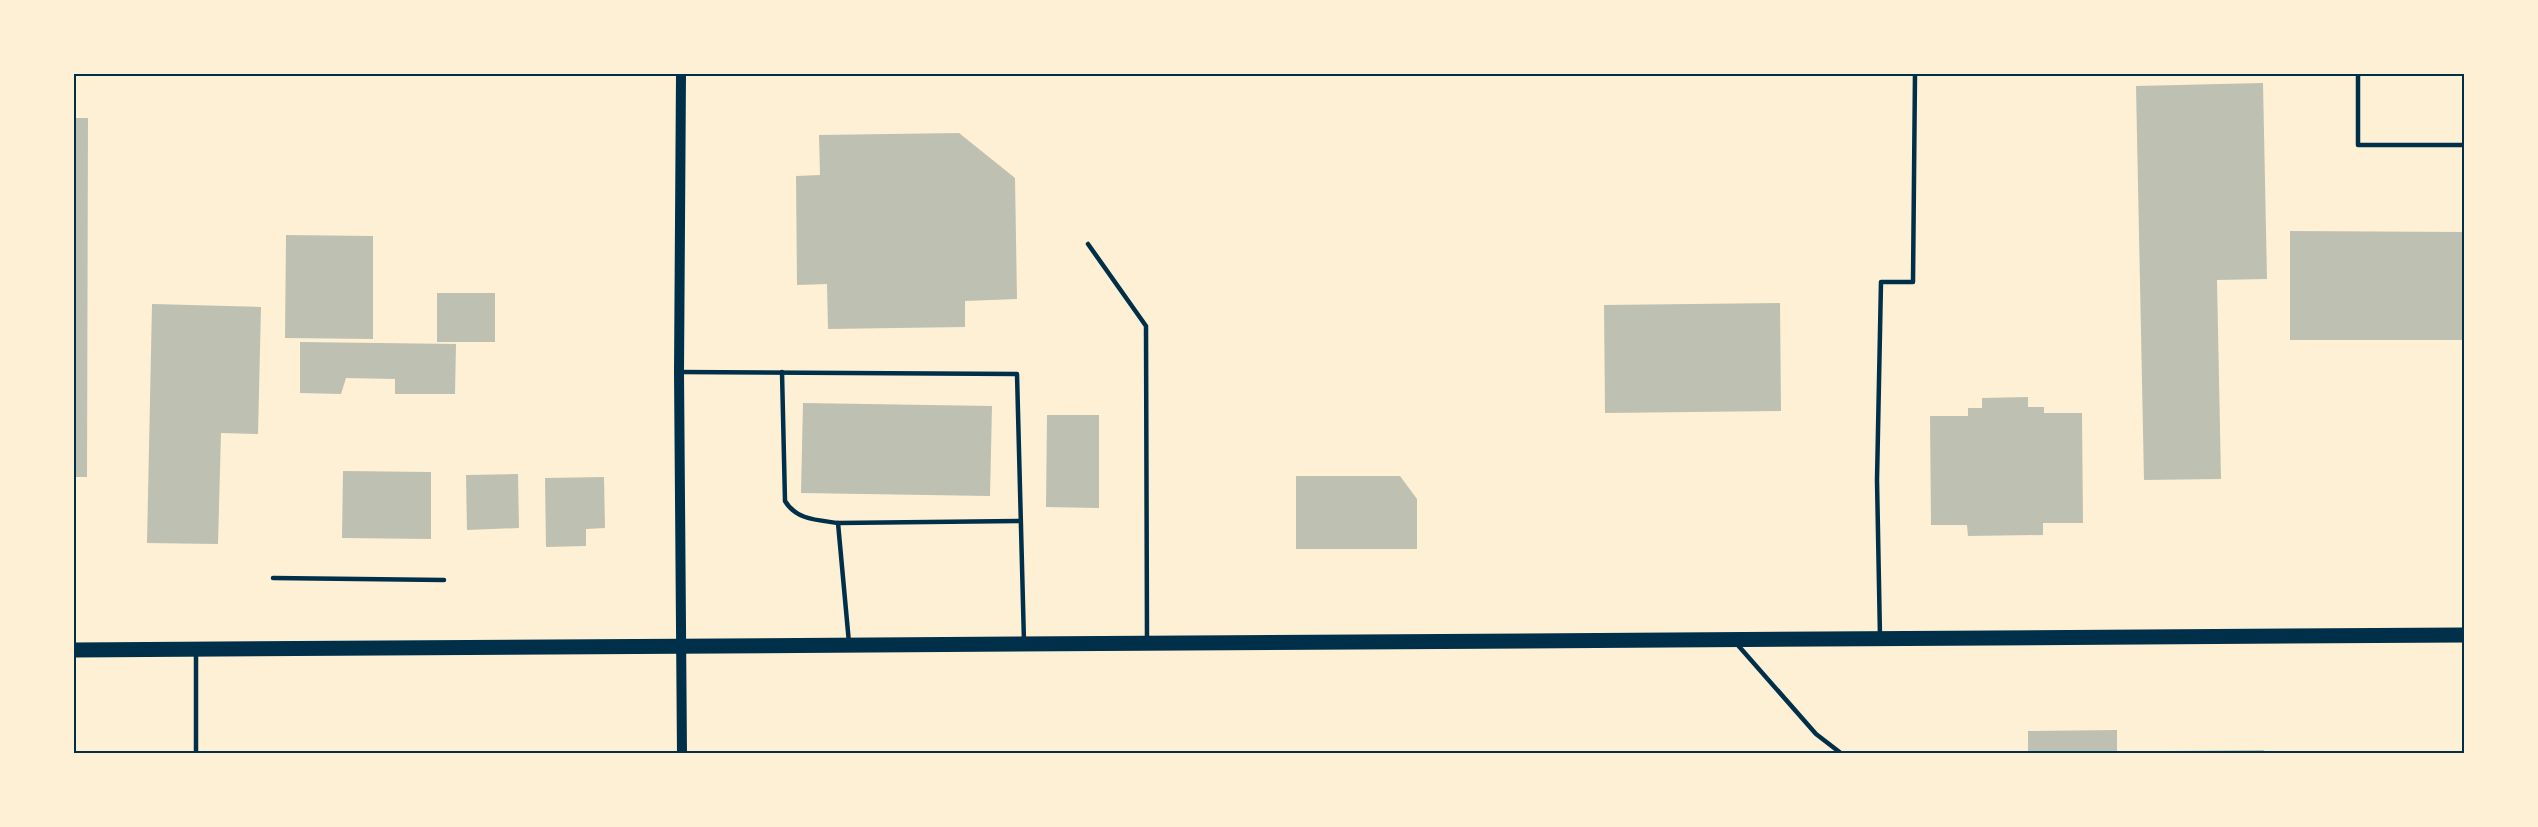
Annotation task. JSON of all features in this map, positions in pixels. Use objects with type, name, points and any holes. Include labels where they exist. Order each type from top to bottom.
[{"type":"main road","points":[[74,650],[2464,635]]},
{"type":"street","points":[[681,74],[679,372],[682,753]]},
{"type":"lane","points":[[1880,640],[1877,480],[1881,282],[1913,282],[1915,74]]},
{"type":"lane","points":[[2358,74],[2358,145],[2464,145]]},
{"type":"lane","points":[[1088,244],[1146,326],[1147,644]]},
{"type":"lane","points":[[679,372],[1017,374],[1024,645]]},
{"type":"lane","points":[[782,372],[785,501],[791,511],[805,518],[838,523],[1020,521]]},
{"type":"lane","points":[[838,523],[849,646]]},
{"type":"lane","points":[[273,579],[444,580]]},
{"type":"lane","points":[[1732,638],[1816,735],[1842,753]]},
{"type":"lane","points":[[196,649],[196,753]]},
{"type":"building","points":[[2263,83],[2267,279],[2217,280],[2221,479],[2144,480],[2136,86]]},
{"type":"building","points":[[74,118],[88,118],[87,477],[74,477]]},
{"type":"building","points":[[959,133],[1015,178],[1017,299],[965,301],[965,327],[828,329],[827,284],[797,285],[796,176],[820,175],[819,135]]},
{"type":"building","points":[[2290,231],[2464,232],[2464,340],[2290,340]]},
{"type":"building","points":[[286,235],[373,236],[373,339],[285,338]]},
{"type":"building","points":[[437,293],[495,293],[495,342],[437,342]]},
{"type":"building","points":[[1780,303],[1781,411],[1605,413],[1604,305]]},
{"type":"building","points":[[152,304],[261,307],[258,434],[221,433],[218,544],[147,543]]},
{"type":"building","points":[[300,342],[456,344],[455,394],[395,394],[395,379],[346,378],[341,394],[300,393]]},
{"type":"building","points":[[2028,397],[2028,407],[2044,407],[2044,413],[2082,413],[2083,523],[2043,523],[2043,535],[1968,536],[1967,525],[1931,525],[1930,416],[1968,416],[1968,408],[1982,408],[1982,398]]},
{"type":"building","points":[[803,403],[992,406],[990,496],[801,493]]},
{"type":"building","points":[[1047,415],[1099,415],[1099,508],[1046,507]]},
{"type":"building","points":[[343,471],[431,472],[431,539],[342,538]]},
{"type":"building","points":[[518,474],[519,528],[467,530],[466,475]]},
{"type":"building","points":[[1296,476],[1400,476],[1417,499],[1417,549],[1296,549]]},
{"type":"building","points":[[604,477],[605,528],[586,529],[586,546],[546,547],[545,478]]},
{"type":"building","points":[[2117,730],[2117,754],[2028,754],[2028,731]]},
{"type":"building","points":[[2264,750],[2265,754],[2165,754],[2165,751]]}]
